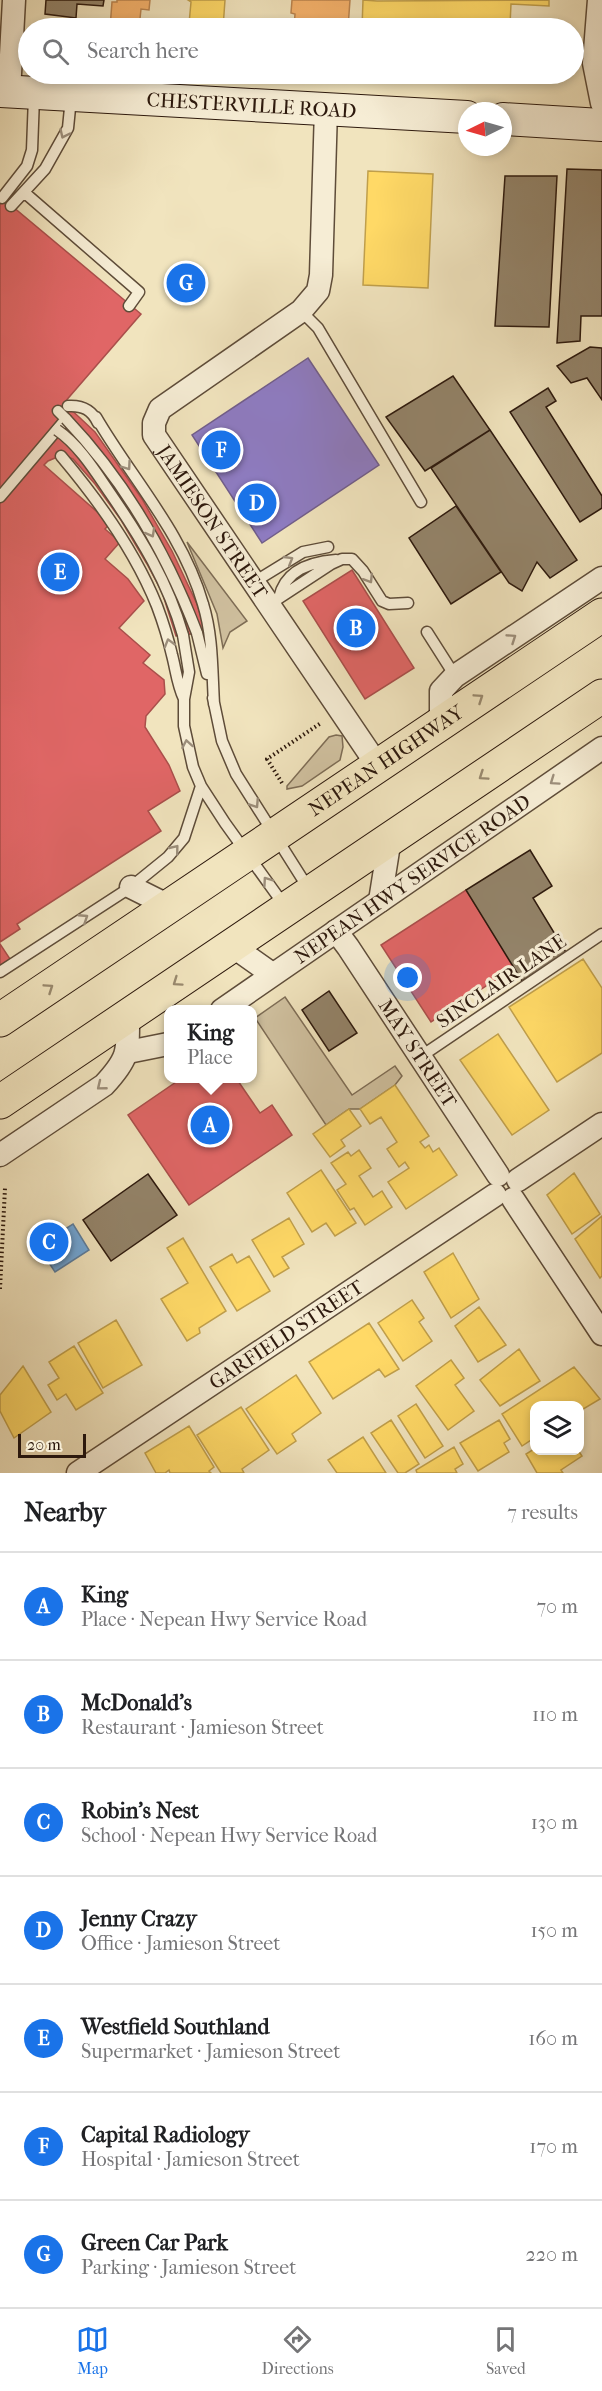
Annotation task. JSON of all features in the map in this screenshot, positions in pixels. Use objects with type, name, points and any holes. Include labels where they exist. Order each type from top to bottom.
[{"type":"highway","name":"NEPEAN HIGHWAY","points":[[0,1020],[602,615]]},
{"type":"highway","points":[[0,1102],[602,696]]},
{"type":"main road","name":"CHESTERVILLE ROAD","points":[[14,92],[458,116]]},
{"type":"main road","points":[[512,120],[602,125]]},
{"type":"street","points":[[14,0],[14,92]]},
{"type":"street","points":[[599,0],[594,63],[602,103]]},
{"type":"street","name":"JAMIESON STREET","points":[[327,109],[321,274],[318,291],[301,311],[160,409],[154,423],[154,435],[254,582],[274,601],[378,765]]},
{"type":"street","points":[[441,723],[441,691],[455,676],[602,578]]},
{"type":"street","name":"NEPEAN HWY SERVICE ROAD","points":[[229,1005],[602,748]]},
{"type":"street","points":[[380,901],[390,838]]},
{"type":"street","points":[[131,887],[169,906]]},
{"type":"street","name":"MAY STREET","points":[[336,931],[602,1334]]},
{"type":"street","points":[[231,945],[272,974]]},
{"type":"street","points":[[0,1155],[104,1085],[128,1052],[128,1016]]},
{"type":"street","points":[[128,1052],[164,1046]]},
{"type":"street","name":"GARFIELD STREET","points":[[78,1473],[602,1124]]},
{"type":"lane","points":[[2,198],[27,166],[32,150],[14,92]]},
{"type":"lane","points":[[11,206],[45,169],[68,128],[71,95]]},
{"type":"lane","points":[[25,193],[139,292],[129,306]]},
{"type":"lane","points":[[301,311],[318,328],[421,502]]},
{"type":"lane","points":[[0,497],[64,412],[80,405],[96,417],[169,528],[196,582],[209,629],[214,704]]},
{"type":"lane","points":[[64,412],[101,459],[147,526],[182,594],[196,633],[228,759],[275,835],[298,900]]},
{"type":"lane","points":[[96,417],[99,437]]},
{"type":"lane","points":[[52,426],[70,441],[95,472],[145,546],[167,587],[183,635],[189,672],[184,699],[188,751],[192,767],[201,786],[248,853],[298,900]]},
{"type":"lane","points":[[61,456],[110,519],[148,586],[166,633],[173,657],[177,686],[184,699]]},
{"type":"lane","points":[[254,582],[303,552],[328,547]]},
{"type":"lane","points":[[274,601],[331,564],[342,559],[352,559],[363,571],[382,601],[389,604],[408,603]]},
{"type":"lane","points":[[427,632],[455,676]]},
{"type":"lane","points":[[0,972],[131,887],[168,857],[184,838],[201,786]]},
{"type":"lane","name":"SINCLAIR LANE","points":[[420,1057],[602,934]]},
{"type":"path","points":[[282,783],[267,759],[321,723]]},
{"type":"path","points":[[0,1289],[5,1188]]},
{"type":"shaded area","points":[[187,542],[247,621],[230,632],[223,648],[217,614]]},
{"type":"shaded area","points":[[342,736],[343,747],[340,760],[302,786],[287,789],[287,786],[329,737]]},
{"type":"shaded area","points":[[285,997],[352,1095],[395,1066],[402,1076],[395,1085],[360,1109],[349,1109],[326,1125],[257,1021],[257,1017]]},
{"type":"building: Homes","points":[[188,0],[225,0],[224,18],[190,18],[191,2]]},
{"type":"building: Homes","points":[[363,0],[549,0],[549,6],[511,4],[510,18],[362,18]]},
{"type":"building: Homes","points":[[368,171],[433,174],[428,288],[363,285]]},
{"type":"building: Homes","points":[[583,959],[602,988],[602,1053],[557,1082],[509,1007]]},
{"type":"building: Homes","points":[[498,1034],[549,1110],[512,1135],[460,1060]]},
{"type":"building: Homes","points":[[395,1085],[429,1136],[420,1142],[425,1148],[429,1145],[433,1152],[439,1148],[457,1175],[406,1209],[388,1182],[409,1168],[405,1162],[399,1167],[387,1149],[397,1142],[381,1117],[370,1124],[360,1109]]},
{"type":"building: Homes","points":[[349,1109],[361,1126],[341,1140],[345,1146],[330,1157],[313,1134]]},
{"type":"building: Homes","points":[[359,1150],[371,1168],[359,1176],[373,1197],[382,1191],[392,1207],[365,1225],[354,1208],[350,1210],[337,1190],[346,1184],[331,1163],[348,1152],[351,1156]]},
{"type":"building: Homes","points":[[321,1170],[356,1223],[335,1236],[326,1223],[312,1232],[287,1193]]},
{"type":"building: Homes","points":[[574,1173],[600,1214],[572,1234],[547,1195]]},
{"type":"building: Homes","points":[[602,1216],[602,1276],[600,1278],[575,1239]]},
{"type":"building: Homes","points":[[289,1218],[304,1244],[282,1257],[289,1268],[274,1277],[252,1240]]},
{"type":"building: Homes","points":[[183,1238],[226,1311],[199,1328],[200,1333],[187,1341],[161,1299],[188,1283],[167,1248]]},
{"type":"building: Homes","points":[[453,1253],[479,1299],[451,1318],[424,1272]]},
{"type":"building: Homes","points":[[232,1254],[237,1263],[249,1256],[270,1291],[237,1311],[210,1267]]},
{"type":"building: Homes","points":[[412,1300],[424,1318],[419,1322],[432,1341],[403,1361],[378,1323]]},
{"type":"building: Homes","points":[[479,1307],[506,1345],[478,1362],[455,1326]]},
{"type":"building: Homes","points":[[116,1320],[142,1365],[103,1388],[78,1343]]},
{"type":"building: Homes","points":[[369,1323],[399,1369],[385,1377],[379,1369],[333,1399],[309,1362]]},
{"type":"building: Homes","points":[[74,1346],[103,1393],[76,1410],[66,1394],[57,1400],[48,1385],[59,1378],[49,1362]]},
{"type":"building: Homes","points":[[519,1349],[540,1381],[500,1406],[480,1380]]},
{"type":"building: Homes","points":[[451,1360],[464,1378],[455,1385],[474,1411],[448,1430],[416,1386]]},
{"type":"building: Homes","points":[[23,1366],[51,1412],[14,1438],[0,1411],[0,1395]]},
{"type":"building: Homes","points":[[574,1367],[600,1399],[584,1409],[584,1401],[530,1401],[530,1441],[522,1446],[502,1414]]},
{"type":"building: Homes","points":[[296,1375],[321,1413],[292,1434],[296,1441],[277,1454],[246,1409]]},
{"type":"building: Homes","points":[[416,1404],[443,1446],[425,1458],[398,1416]]},
{"type":"building: Homes","points":[[241,1407],[269,1450],[242,1469],[244,1473],[221,1473],[197,1435]]},
{"type":"building: Homes","points":[[391,1420],[419,1464],[405,1473],[398,1473],[371,1433]]},
{"type":"building: Homes","points":[[499,1420],[510,1439],[504,1443],[509,1452],[478,1471],[460,1443]]},
{"type":"building: Homes","points":[[189,1426],[214,1467],[209,1471],[211,1473],[170,1473],[169,1470],[165,1473],[156,1473],[145,1453]]},
{"type":"building: Homes","points":[[363,1437],[386,1473],[337,1473],[328,1460]]},
{"type":"building: Homes","points":[[454,1447],[463,1464],[455,1469],[457,1473],[417,1473],[416,1470]]},
{"type":"building: Homes","points":[[530,1452],[530,1455],[582,1456],[561,1470],[563,1473],[537,1473],[526,1454]]},
{"type":"building: Shops","points":[[0,196],[141,314],[64,403],[95,432],[142,499],[172,551],[197,604],[206,632],[176,636],[162,592],[121,520],[95,484],[73,459],[62,455],[48,461],[44,465],[109,525],[105,529],[120,542],[105,559],[128,579],[144,601],[119,628],[150,655],[143,663],[164,680],[165,694],[146,716],[145,727],[169,765],[180,791],[148,811],[161,831],[17,924],[20,929],[0,942]]},
{"type":"building: Shops","points":[[352,570],[414,668],[365,699],[303,601]]},
{"type":"building: Shops","points":[[466,890],[515,967],[431,1022],[381,945]]},
{"type":"building: Shops","points":[[0,944],[10,959],[0,966]]},
{"type":"building: Shops","points":[[175,1083],[239,1083],[260,1113],[272,1105],[292,1135],[189,1205],[128,1115]]},
{"type":"building: Offices","points":[[308,358],[379,465],[262,543],[192,435]]},
{"type":"building: Schools","points":[[73,1224],[89,1250],[55,1272],[38,1246]]},
{"type":"building: Health","points":[[117,0],[150,0],[149,10],[141,9],[140,18],[111,18],[112,2],[117,2]]},
{"type":"building: Health","points":[[292,0],[350,0],[349,18],[295,18],[295,14],[291,13]]},
{"type":"building: Other","points":[[46,0],[104,0],[103,6],[77,4],[76,18],[45,14]]},
{"type":"building: Other","points":[[567,169],[602,170],[602,316],[581,316],[580,341],[557,343]]},
{"type":"building: Other","points":[[505,176],[557,176],[549,327],[495,326]]},
{"type":"building: Other","points":[[590,347],[602,348],[602,400],[587,378],[571,383],[557,366]]},
{"type":"building: Other","points":[[453,376],[490,430],[425,471],[386,417]]},
{"type":"building: Other","points":[[548,388],[556,401],[546,407],[602,496],[602,508],[580,522],[510,412]]},
{"type":"building: Other","points":[[490,430],[577,560],[550,578],[537,562],[522,591],[509,583],[431,468]]},
{"type":"building: Other","points":[[456,506],[501,572],[451,604],[409,538]]},
{"type":"building: Other","points":[[530,850],[552,886],[533,898],[567,954],[522,981],[466,890]]},
{"type":"building: Other","points":[[329,991],[357,1033],[329,1051],[302,1010]]},
{"type":"building: Other","points":[[148,1174],[177,1215],[111,1261],[83,1220]]},
{"type":"place","name":"Green Car Park","points":[[186,283]]},
{"type":"place","name":"Capital Radiology","points":[[221,450]]},
{"type":"place","name":"Jenny Crazy","points":[[257,503]]},
{"type":"place","name":"Westfield Southland","points":[[60,572]]},
{"type":"place","name":"McDonald's","points":[[356,628]]},
{"type":"place","name":"King","points":[[210,1125]]},
{"type":"place","name":"Robin's Nest","points":[[49,1242]]}]
